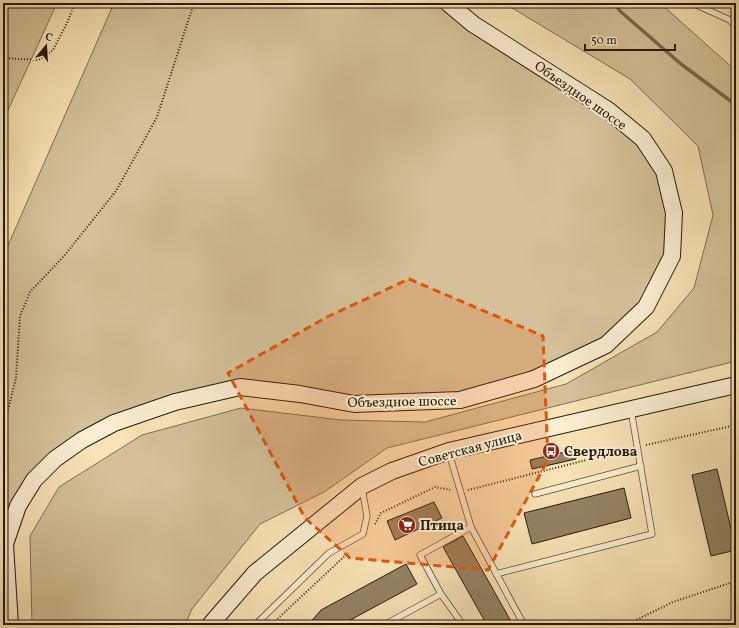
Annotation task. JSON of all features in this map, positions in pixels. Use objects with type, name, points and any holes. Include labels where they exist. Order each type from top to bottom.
[{"type":"street","name":"Объездное шоссе","points":[[10,625],[5,544],[18,506],[34,480],[55,459],[82,440],[114,423],[175,402],[240,387],[300,394],[354,404],[460,400],[534,379],[606,345],[646,307],[672,256],[674,213],[664,171],[643,139],[608,110],[473,24],[448,3]]},
{"type":"street","name":"Советская улица","points":[[210,625],[255,573],[362,486],[392,471],[448,451],[736,385]]},
{"type":"lane","points":[[692,3],[730,20],[736,28]]},
{"type":"lane","points":[[496,574],[652,534],[631,408]]},
{"type":"lane","points":[[448,451],[471,527],[524,625]]},
{"type":"lane","points":[[535,494],[641,466]]},
{"type":"lane","points":[[256,625],[329,553],[363,534],[367,516],[362,486]]},
{"type":"lane","points":[[463,625],[441,594],[420,555],[471,527]]},
{"type":"lane","points":[[384,625],[441,594]]},
{"type":"path","points":[[3,58],[38,60],[44,57],[53,50],[67,23],[75,3]]},
{"type":"path","points":[[3,430],[16,378],[20,316],[30,292],[64,256],[116,191],[157,117],[194,3]]},
{"type":"path","points":[[374,525],[381,513],[435,487],[461,492],[638,447],[736,425]]},
{"type":"path","points":[[271,625],[350,551]]},
{"type":"path","points":[[626,625],[673,602],[736,582]]},
{"type":"highlighted area","points":[[409,279],[543,336],[548,460],[488,570],[350,558],[305,518],[228,373],[327,317]]},
{"type":"shaded area","points":[[3,3],[57,3],[3,121]]},
{"type":"shaded area","points":[[114,3],[439,3],[467,28],[533,66],[641,142],[659,173],[669,212],[669,253],[645,301],[604,342],[535,374],[465,396],[357,400],[239,383],[114,420],[32,478],[3,545],[3,257]]},
{"type":"shaded area","points":[[504,3],[660,3],[736,71],[736,361],[387,448],[324,492],[260,524],[192,609],[185,625],[32,625],[30,536],[59,487],[142,435],[241,408],[341,420],[425,422],[566,384],[657,332],[694,288],[713,215],[698,146],[630,79]]},
{"type":"building","points":[[574,450],[576,459],[532,469],[530,460]]},
{"type":"building","points":[[717,469],[736,550],[711,556],[692,475]]},
{"type":"building","points":[[624,488],[631,518],[532,544],[524,513]]},
{"type":"building","points":[[434,502],[442,518],[395,540],[387,521]]},
{"type":"building","points":[[463,536],[513,625],[487,625],[443,547]]},
{"type":"building","points":[[406,564],[417,584],[341,625],[308,625],[321,610]]},
{"type":"waterway","points":[[614,3],[620,11],[681,64],[736,105]]},
{"type":"place","name":"Свердлова","points":[[551,451]]},
{"type":"place","name":"Птица","points":[[407,525]]}]
